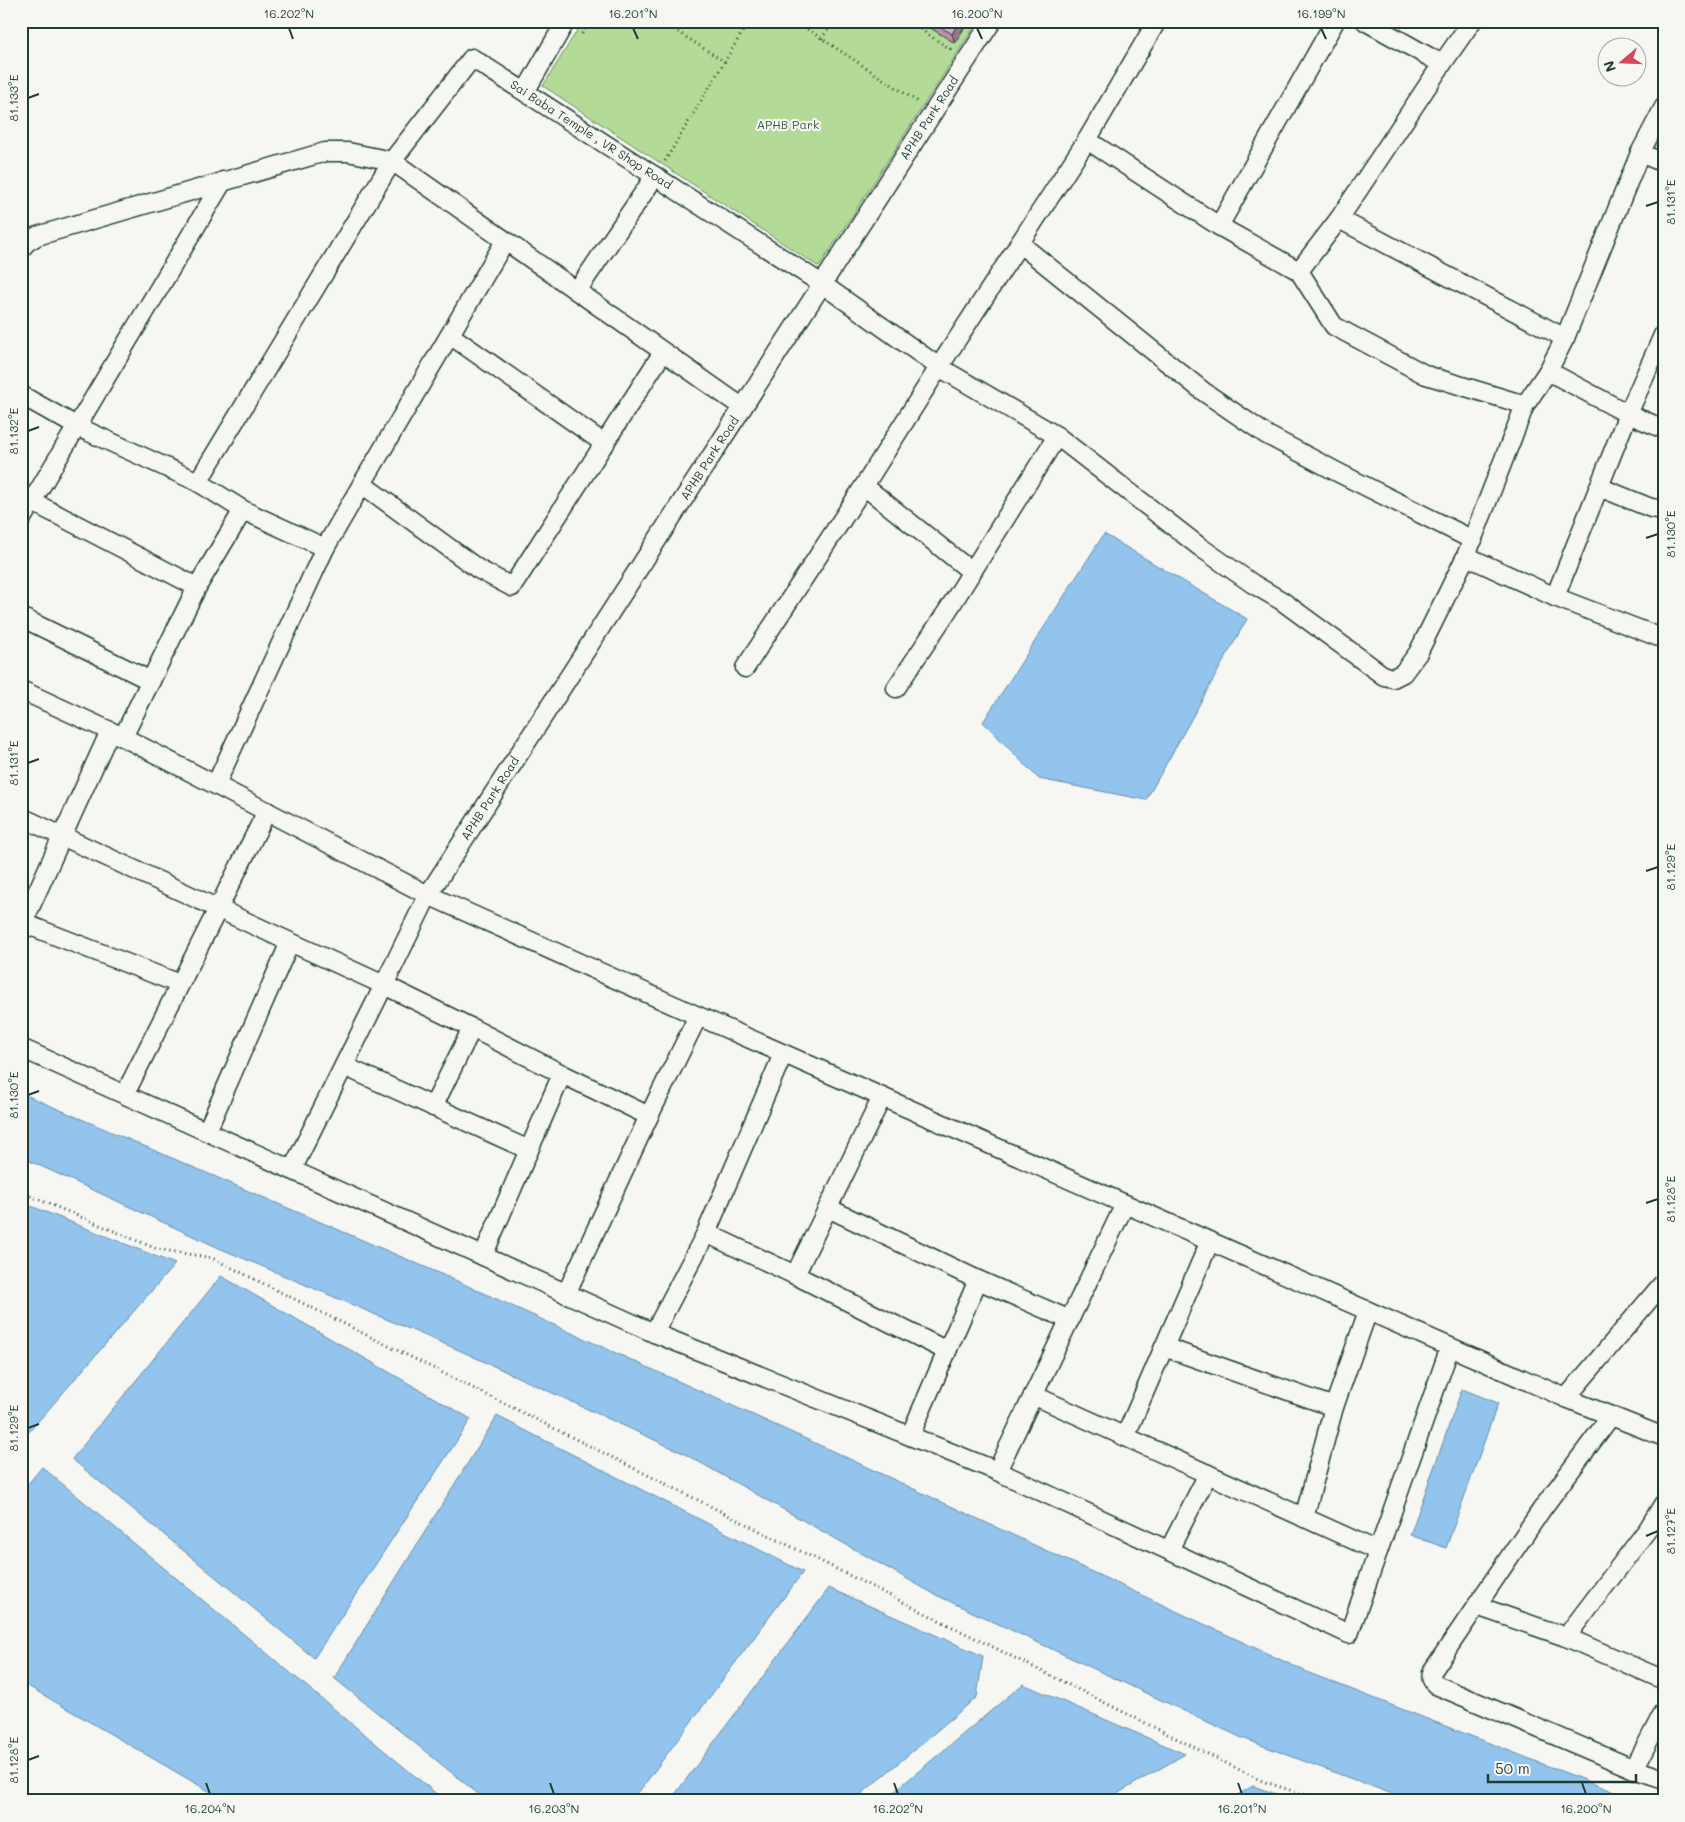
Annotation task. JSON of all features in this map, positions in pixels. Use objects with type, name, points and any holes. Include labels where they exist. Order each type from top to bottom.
[{"type":"street","points":[[525,92],[566,21]]},
{"type":"street","name":"APHB Park Road","points":[[292,1170],[428,895],[992,21]]},
{"type":"street","points":[[744,668],[1087,140],[1157,21]]},
{"type":"street","points":[[1219,226],[1335,21]]},
{"type":"street","points":[[1365,21],[1442,64]]},
{"type":"street","points":[[1299,271],[1339,219],[1472,21]]},
{"type":"street","name":"Sai Baba Temple , VR Shop Road","points":[[392,161],[472,58],[525,92],[660,169],[938,367],[1057,436],[1200,547],[1253,584],[1282,601],[1384,676],[1393,678],[1403,673],[1418,653],[1466,556],[1525,405],[1548,371],[1565,338],[1640,152],[1664,107]]},
{"type":"street","points":[[1087,140],[1219,226],[1299,271],[1334,326],[1426,375],[1525,405]]},
{"type":"street","points":[[21,249],[27,242],[37,236],[325,152],[348,152],[392,161],[742,407]]},
{"type":"street","points":[[1640,152],[1664,163]]},
{"type":"street","points":[[198,482],[392,161]]},
{"type":"street","points":[[577,291],[660,169]]},
{"type":"street","points":[[21,520],[27,499],[78,427],[223,181]]},
{"type":"street","points":[[1339,219],[1565,338]]},
{"type":"street","points":[[216,784],[325,548],[505,241]]},
{"type":"street","points":[[1019,243],[1204,392],[1266,434],[1339,474],[1473,540]]},
{"type":"street","points":[[1555,597],[1628,414],[1664,333]]},
{"type":"street","points":[[450,335],[604,444]]},
{"type":"street","points":[[362,484],[478,569],[512,587],[663,352]]},
{"type":"street","points":[[1548,371],[1628,414],[1664,429]]},
{"type":"street","points":[[21,395],[78,427],[198,482],[243,510],[325,548]]},
{"type":"street","points":[[896,688],[972,572],[1057,436]]},
{"type":"street","points":[[864,486],[972,572]]},
{"type":"street","points":[[1599,487],[1651,508],[1664,510]]},
{"type":"street","points":[[27,499],[197,587]]},
{"type":"street","points":[[180,984],[22,923],[61,837],[117,734],[151,681],[197,587],[243,510]]},
{"type":"street","points":[[1466,556],[1555,597],[1664,639]]},
{"type":"street","points":[[21,616],[151,681]]},
{"type":"street","points":[[21,690],[117,734],[428,895],[783,1054],[1577,1403],[1664,1437]]},
{"type":"street","points":[[125,1094],[267,811]]},
{"type":"street","points":[[21,817],[384,985],[648,1116]]},
{"type":"street","points":[[207,1132],[290,942]]},
{"type":"street","points":[[566,1294],[648,1116],[698,1016]]},
{"type":"street","points":[[434,1107],[472,1028]]},
{"type":"street","points":[[21,1048],[654,1333],[997,1471],[1349,1634],[1450,1347]]},
{"type":"street","points":[[654,1333],[706,1233],[783,1054]]},
{"type":"street","points":[[344,1066],[529,1150]]},
{"type":"street","points":[[483,1256],[562,1074]]},
{"type":"street","points":[[795,1275],[882,1097]]},
{"type":"street","points":[[997,1471],[1125,1204]]},
{"type":"street","points":[[828,1208],[978,1280],[1070,1320]]},
{"type":"street","points":[[706,1233],[947,1351]]},
{"type":"street","points":[[1125,1437],[1210,1241]]},
{"type":"street","points":[[910,1436],[978,1280]]},
{"type":"street","points":[[1577,1403],[1662,1287]]},
{"type":"street","points":[[1304,1518],[1334,1407],[1368,1311]]},
{"type":"street","points":[[1164,1347],[1334,1407]]},
{"type":"street","points":[[1033,1395],[1378,1551]]},
{"type":"street","points":[[1611,1416],[1542,1509],[1433,1670],[1431,1680],[1436,1685],[1634,1769],[1664,1779]]},
{"type":"street","points":[[1169,1550],[1208,1474]]},
{"type":"street","points":[[1566,1638],[1656,1532],[1664,1503]]},
{"type":"street","points":[[1477,1606],[1566,1638],[1664,1680]]},
{"type":"street","points":[[1634,1769],[1664,1711]]},
{"type":"path","points":[[661,21],[725,62]]},
{"type":"path","points":[[660,169],[749,21]]},
{"type":"path","points":[[795,21],[933,112]]},
{"type":"path","points":[[822,39],[832,21]]},
{"type":"path","points":[[908,21],[950,49],[945,56]]},
{"type":"path","points":[[916,101],[921,94]]},
{"type":"path","points":[[660,169],[672,166]]},
{"type":"path","points":[[21,1192],[158,1249],[212,1258],[1262,1781],[1324,1801]]},
{"type":"green space","name":"APHB Park","points":[[583,21],[978,21],[819,267],[543,86]]},
{"type":"water","points":[[1104,534],[1247,619],[1146,800],[1039,779],[983,722]]},
{"type":"water","points":[[21,1093],[448,1277],[828,1449],[1309,1673],[1638,1801],[1411,1801],[1242,1738],[934,1594],[683,1453],[461,1351],[219,1248],[21,1157]]},
{"type":"water","points":[[21,1202],[175,1264],[21,1441]]},
{"type":"water","points":[[221,1276],[471,1419],[314,1658],[72,1459]]},
{"type":"water","points":[[1462,1389],[1498,1403],[1446,1548],[1410,1535]]},
{"type":"water","points":[[497,1416],[803,1572],[632,1801],[487,1801],[334,1678]]},
{"type":"water","points":[[42,1467],[445,1801],[226,1801],[21,1682],[21,1492]]},
{"type":"water","points":[[829,1588],[983,1656],[977,1697],[853,1801],[670,1801]]},
{"type":"water","points":[[1023,1684],[1185,1754],[1105,1801],[883,1801]]},
{"type":"water","points":[[1253,1786],[1297,1801],[1227,1801]]},
{"type":"building","points":[[931,21],[959,21],[952,34]]}]
